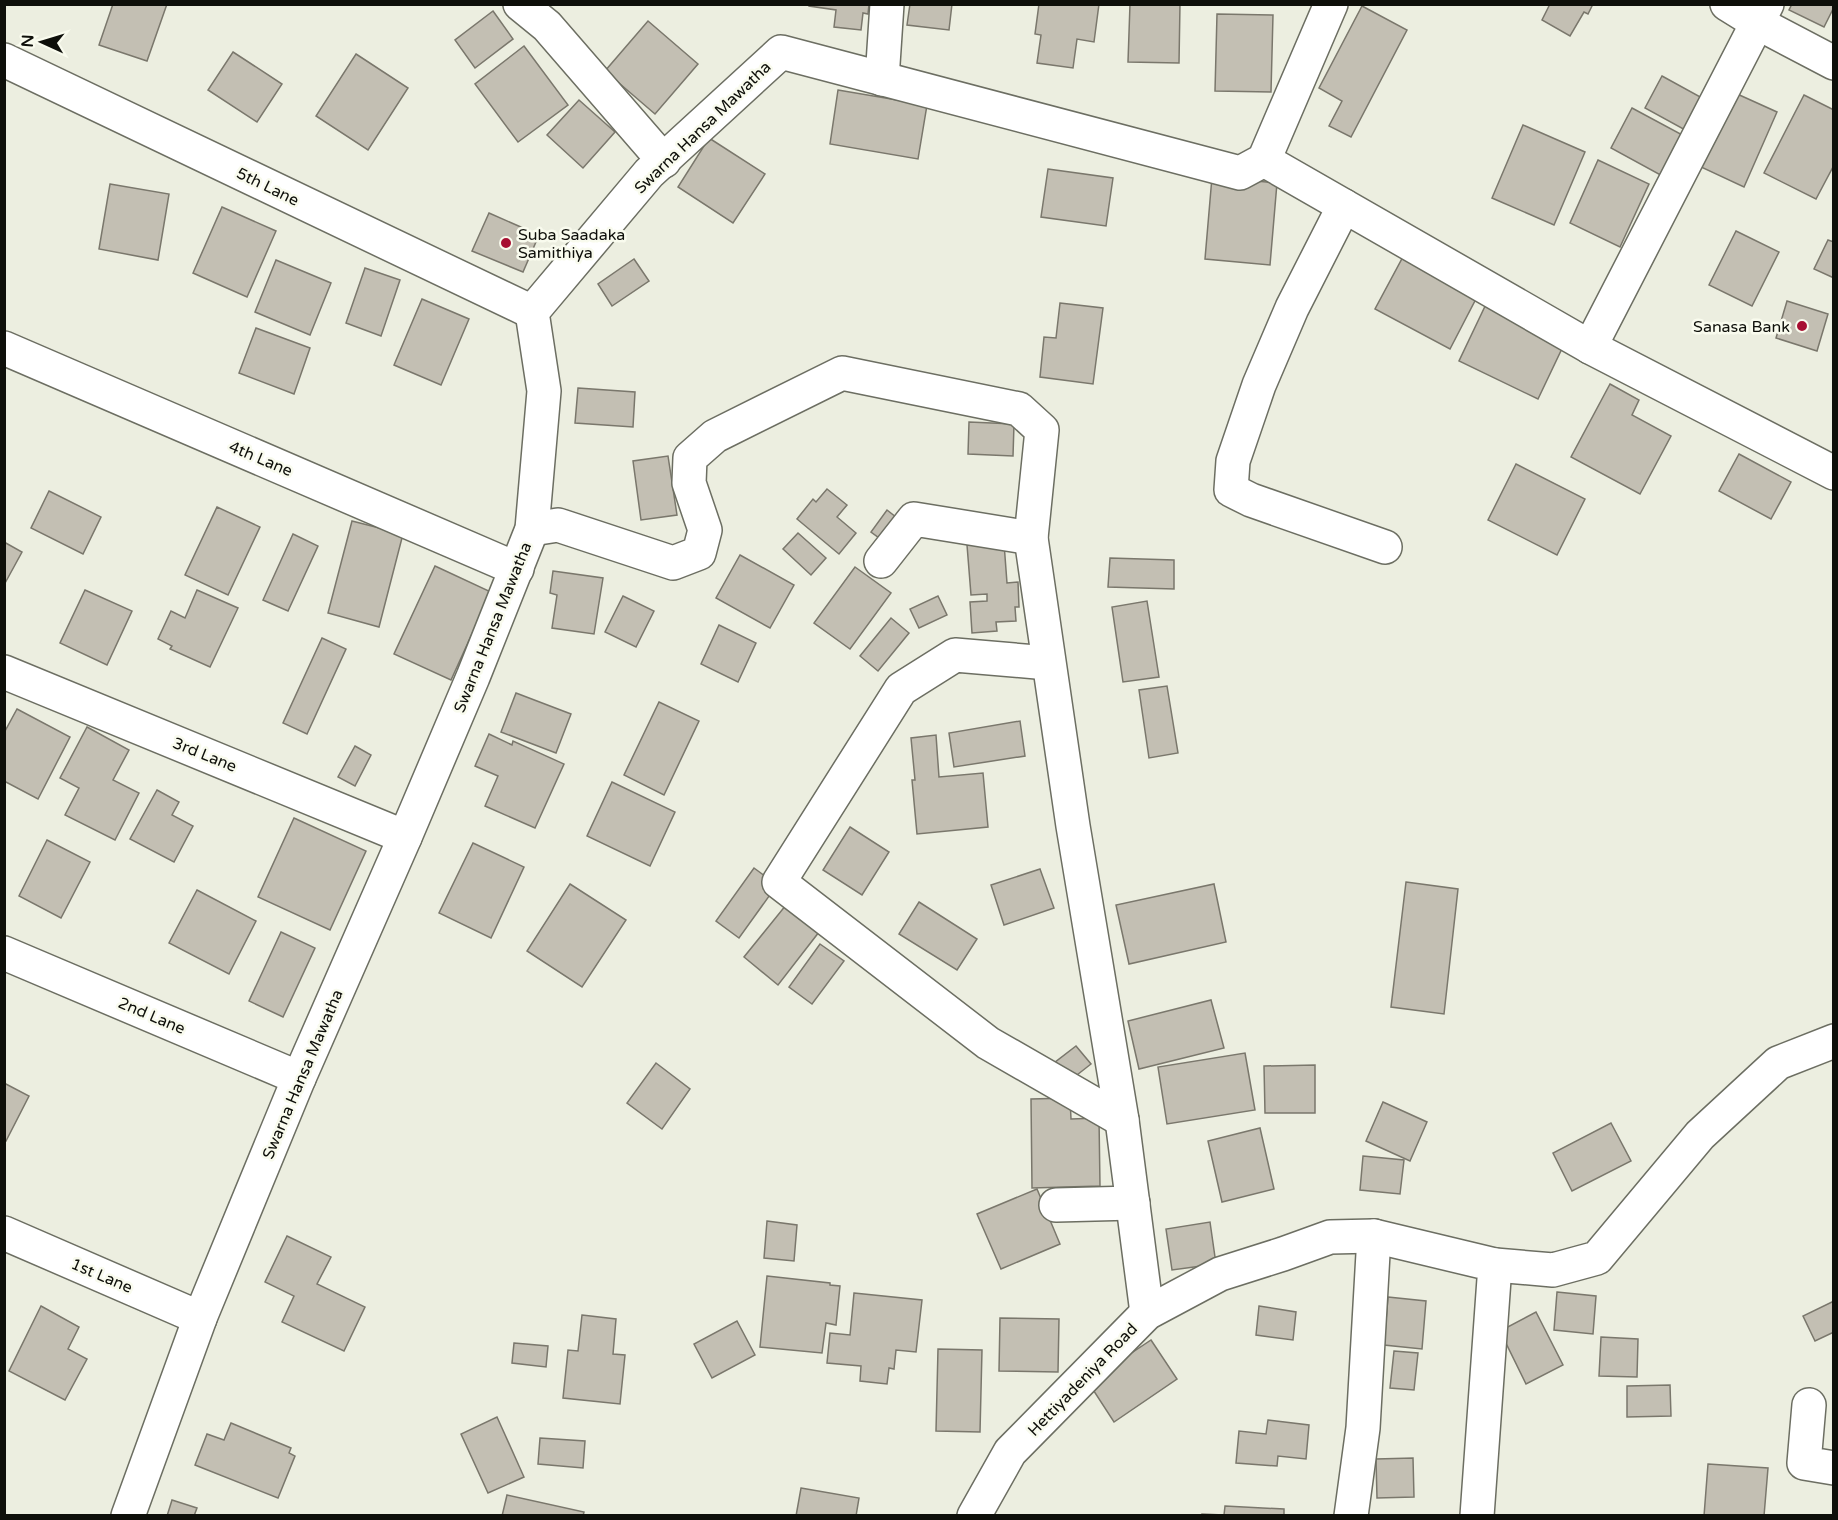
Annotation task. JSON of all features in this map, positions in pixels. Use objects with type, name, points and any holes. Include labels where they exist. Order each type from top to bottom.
[{"type":"street","points":[[520,4],[547,26],[664,161]]},
{"type":"street","points":[[882,79],[887,4]]},
{"type":"street","points":[[1331,4],[1264,160],[1590,347],[1833,473]]},
{"type":"street","points":[[1727,4],[1762,13],[1833,63]]},
{"type":"street","points":[[1590,347],[1762,13]]},
{"type":"street","name":"Swarna Hansa Mawatha","points":[[128,1515],[200,1318],[299,1078],[405,837],[532,529],[544,391],[532,312],[649,173],[781,52],[1240,173],[1264,160]]},
{"type":"street","name":"5th Lane","points":[[4,60],[532,312]]},
{"type":"street","points":[[1344,206],[1292,308],[1259,385],[1233,461],[1231,490],[1251,500],[1384,547]]},
{"type":"street","name":"4th Lane","points":[[4,348],[517,569]]},
{"type":"street","points":[[532,529],[558,525],[673,563],[699,553],[705,530],[689,483],[690,458],[715,436],[842,373],[1018,409],[1042,430],[1031,538],[1048,663],[1122,1120],[1147,1313]]},
{"type":"street","points":[[881,561],[914,519],[1031,538]]},
{"type":"street","points":[[1048,663],[955,656],[901,689],[779,882],[988,1043],[1122,1120]]},
{"type":"street","name":"3rd Lane","points":[[4,672],[405,837]]},
{"type":"street","name":"2nd Lane","points":[[4,952],[299,1078]]},
{"type":"street","name":"Hettiyadeniya Road","points":[[974,1515],[1010,1452],[1147,1313],[1220,1274],[1330,1237],[1374,1236],[1495,1265],[1553,1270],[1597,1258],[1700,1135],[1778,1063],[1833,1041]]},
{"type":"street","points":[[1056,1205],[1133,1203]]},
{"type":"street","name":"1st Lane","points":[[4,1233],[200,1318]]},
{"type":"street","points":[[1351,1515],[1363,1428],[1374,1236]]},
{"type":"street","points":[[1477,1515],[1495,1265]]},
{"type":"street","points":[[1809,1405],[1803,1463],[1833,1468]]},
{"type":"building","points":[[113,4],[167,4],[147,61],[99,45]]},
{"type":"building","points":[[809,4],[869,4],[868,14],[863,13],[861,30],[834,27],[836,10],[809,6]]},
{"type":"building","points":[[910,4],[952,4],[949,30],[907,25]]},
{"type":"building","points":[[1039,4],[1099,4],[1094,42],[1077,39],[1073,68],[1037,63],[1041,35],[1035,34]]},
{"type":"building","points":[[1130,4],[1180,4],[1179,63],[1128,62]]},
{"type":"building","points":[[1550,4],[1593,4],[1588,14],[1584,12],[1570,36],[1542,20]]},
{"type":"building","points":[[1792,4],[1834,4],[1834,7],[1824,27],[1789,10]]},
{"type":"building","points":[[1362,6],[1407,30],[1351,137],[1329,126],[1342,101],[1319,88]]},
{"type":"building","points":[[493,11],[513,39],[475,68],[455,40]]},
{"type":"building","points":[[1217,14],[1273,15],[1271,92],[1215,91]]},
{"type":"building","points":[[648,21],[698,64],[655,114],[605,71]]},
{"type":"building","points":[[524,46],[568,105],[518,142],[475,84]]},
{"type":"building","points":[[233,52],[282,84],[257,122],[208,90]]},
{"type":"building","points":[[356,54],[408,88],[368,150],[316,116]]},
{"type":"building","points":[[1662,76],[1704,99],[1687,131],[1645,108]]},
{"type":"building","points":[[838,90],[927,105],[918,159],[830,144]]},
{"type":"building","points":[[1735,93],[1777,112],[1744,187],[1701,167]]},
{"type":"building","points":[[1804,95],[1834,110],[1834,165],[1816,199],[1764,173]]},
{"type":"building","points":[[579,100],[615,132],[583,168],[547,135]]},
{"type":"building","points":[[1632,108],[1688,138],[1666,178],[1611,148]]},
{"type":"building","points":[[1523,125],[1585,152],[1554,225],[1492,198]]},
{"type":"building","points":[[709,138],[765,174],[733,223],[678,187]]},
{"type":"building","points":[[1598,160],[1649,184],[1620,247],[1570,223]]},
{"type":"building","points":[[1048,169],[1113,178],[1106,226],[1041,217]]},
{"type":"building","points":[[1212,177],[1277,183],[1270,265],[1205,259]]},
{"type":"building","points":[[110,184],[169,194],[158,260],[99,249]]},
{"type":"building","points":[[222,207],[276,231],[247,297],[193,273]]},
{"type":"building","name":"Suba Saadaka Samithiya","points":[[489,213],[539,235],[523,272],[472,251]]},
{"type":"building","points":[[1736,231],[1779,252],[1752,306],[1709,285]]},
{"type":"building","points":[[1828,240],[1834,242],[1834,278],[1814,269]]},
{"type":"building","points":[[1405,253],[1479,293],[1450,349],[1375,309]]},
{"type":"building","points":[[634,259],[649,281],[612,306],[598,284]]},
{"type":"building","points":[[276,260],[331,283],[310,335],[255,312]]},
{"type":"building","points":[[365,268],[400,280],[381,336],[346,323]]},
{"type":"building","points":[[422,299],[469,319],[441,385],[394,365]]},
{"type":"building","points":[[1488,300],[1567,338],[1538,399],[1459,361]]},
{"type":"building","name":"Sanasa Bank","points":[[1787,301],[1828,314],[1817,351],[1776,338]]},
{"type":"building","points":[[1060,303],[1103,308],[1093,384],[1040,377],[1044,337],[1056,338]]},
{"type":"building","points":[[256,328],[310,348],[294,394],[239,373]]},
{"type":"building","points":[[1610,384],[1639,400],[1632,415],[1671,436],[1640,494],[1571,457]]},
{"type":"building","points":[[578,388],[635,392],[633,427],[575,423]]},
{"type":"building","points":[[969,422],[1014,424],[1013,456],[968,454]]},
{"type":"building","points":[[1739,454],[1791,482],[1771,519],[1719,491]]},
{"type":"building","points":[[668,456],[677,515],[641,520],[633,461]]},
{"type":"building","points":[[1516,464],[1585,499],[1557,555],[1488,520]]},
{"type":"building","points":[[827,489],[847,505],[837,517],[856,533],[839,554],[797,519],[813,499],[816,502]]},
{"type":"building","points":[[49,491],[101,517],[83,554],[31,528]]},
{"type":"building","points":[[217,507],[260,527],[228,595],[185,575]]},
{"type":"building","points":[[887,510],[906,525],[890,546],[871,532]]},
{"type":"building","points":[[352,521],[403,534],[379,627],[328,613]]},
{"type":"building","points":[[798,533],[826,558],[811,575],[783,549]]},
{"type":"building","points":[[293,534],[318,546],[288,611],[263,600]]},
{"type":"building","points":[[4,542],[22,552],[4,585]]},
{"type":"building","points":[[1004,543],[1007,583],[1018,582],[1019,607],[1015,607],[1016,621],[996,622],[997,631],[972,633],[970,602],[987,601],[987,594],[971,595],[967,545]]},
{"type":"building","points":[[740,555],[794,585],[770,628],[716,598]]},
{"type":"building","points":[[1110,558],[1174,560],[1174,589],[1108,587]]},
{"type":"building","points":[[435,566],[491,592],[451,680],[394,654]]},
{"type":"building","points":[[855,567],[891,593],[850,649],[814,623]]},
{"type":"building","points":[[553,571],[603,578],[594,634],[552,628],[557,595],[550,593]]},
{"type":"building","points":[[85,590],[132,611],[107,665],[60,643]]},
{"type":"building","points":[[197,590],[238,608],[210,667],[170,649],[172,646],[158,639],[171,611],[185,618]]},
{"type":"building","points":[[623,596],[654,611],[636,647],[605,632]]},
{"type":"building","points":[[938,596],[947,615],[919,628],[910,609]]},
{"type":"building","points":[[1147,601],[1159,677],[1123,682],[1112,607]]},
{"type":"building","points":[[891,618],[909,633],[878,671],[860,656]]},
{"type":"building","points":[[719,625],[756,643],[738,682],[701,664]]},
{"type":"building","points":[[322,638],[346,649],[307,734],[283,723]]},
{"type":"building","points":[[1167,686],[1178,753],[1149,758],[1139,690]]},
{"type":"building","points":[[516,693],[571,714],[556,753],[501,732]]},
{"type":"building","points":[[659,702],[699,721],[664,795],[624,775]]},
{"type":"building","points":[[17,709],[70,737],[38,799],[4,781],[4,733]]},
{"type":"building","points":[[1020,721],[1025,756],[954,767],[949,733]]},
{"type":"building","points":[[87,727],[129,750],[113,780],[139,793],[115,840],[65,815],[79,788],[60,778]]},
{"type":"building","points":[[489,734],[512,745],[513,741],[564,764],[535,828],[485,806],[498,776],[475,766]]},
{"type":"building","points":[[936,735],[939,777],[983,773],[988,827],[917,834],[911,738]]},
{"type":"building","points":[[355,746],[371,755],[355,786],[338,777]]},
{"type":"building","points":[[612,782],[675,812],[650,866],[587,836]]},
{"type":"building","points":[[157,790],[179,802],[172,815],[193,826],[174,862],[130,839]]},
{"type":"building","points":[[294,818],[366,851],[330,930],[258,897]]},
{"type":"building","points":[[850,827],[889,852],[862,895],[823,870]]},
{"type":"building","points":[[47,840],[90,862],[61,918],[19,896]]},
{"type":"building","points":[[473,843],[524,867],[491,938],[439,913]]},
{"type":"building","points":[[754,868],[777,885],[739,938],[716,921]]},
{"type":"building","points":[[1040,869],[1054,908],[1004,925],[991,885]]},
{"type":"building","points":[[1406,882],[1458,889],[1444,1014],[1391,1007]]},
{"type":"building","points":[[570,884],[626,920],[582,987],[527,951]]},
{"type":"building","points":[[1214,884],[1226,942],[1129,964],[1116,905]]},
{"type":"building","points":[[197,890],[256,921],[229,974],[169,943]]},
{"type":"building","points":[[919,902],[977,939],[957,970],[899,934]]},
{"type":"building","points":[[786,905],[819,932],[778,985],[744,957]]},
{"type":"building","points":[[281,932],[315,948],[283,1017],[249,1001]]},
{"type":"building","points":[[820,944],[844,961],[812,1004],[789,987]]},
{"type":"building","points":[[1211,1000],[1224,1048],[1139,1069],[1128,1021]]},
{"type":"building","points":[[1076,1046],[1091,1064],[1068,1082],[1054,1063]]},
{"type":"building","points":[[1245,1053],[1255,1110],[1167,1124],[1158,1067]]},
{"type":"building","points":[[656,1063],[690,1089],[662,1129],[627,1103]]},
{"type":"building","points":[[1315,1065],[1315,1113],[1265,1113],[1264,1066]]},
{"type":"building","points":[[4,1083],[29,1096],[6,1141],[4,1140]]},
{"type":"building","points":[[1070,1098],[1071,1119],[1099,1118],[1100,1186],[1032,1188],[1031,1099]]},
{"type":"building","points":[[1383,1102],[1427,1122],[1410,1161],[1366,1141]]},
{"type":"building","points":[[1611,1123],[1631,1161],[1572,1191],[1553,1153]]},
{"type":"building","points":[[1260,1128],[1274,1189],[1222,1202],[1208,1141]]},
{"type":"building","points":[[1363,1156],[1404,1160],[1400,1194],[1360,1190]]},
{"type":"building","points":[[1037,1189],[1060,1244],[1001,1269],[977,1214]]},
{"type":"building","points":[[767,1221],[797,1225],[794,1261],[764,1258]]},
{"type":"building","points":[[1210,1222],[1216,1264],[1172,1270],[1166,1229]]},
{"type":"building","points":[[287,1236],[331,1257],[317,1284],[365,1307],[344,1351],[282,1322],[294,1296],[265,1282]]},
{"type":"building","points":[[767,1276],[840,1286],[836,1325],[826,1323],[822,1353],[760,1347]]},
{"type":"building","points":[[1557,1292],[1596,1296],[1593,1334],[1554,1330]]},
{"type":"building","points":[[854,1293],[922,1300],[916,1352],[896,1350],[894,1369],[889,1368],[887,1384],[860,1381],[861,1366],[827,1363],[830,1333],[850,1335]]},
{"type":"building","points":[[1388,1297],[1426,1301],[1422,1349],[1384,1345]]},
{"type":"building","points":[[1834,1301],[1834,1332],[1815,1341],[1803,1316]]},
{"type":"building","points":[[41,1306],[79,1327],[68,1349],[87,1359],[65,1400],[9,1371]]},
{"type":"building","points":[[1259,1306],[1296,1312],[1293,1340],[1256,1335]]},
{"type":"building","points":[[1536,1312],[1563,1365],[1526,1384],[1500,1331]]},
{"type":"building","points":[[582,1315],[616,1319],[613,1354],[625,1355],[620,1404],[563,1398],[568,1350],[578,1351]]},
{"type":"building","points":[[1000,1318],[1059,1319],[1058,1372],[999,1371]]},
{"type":"building","points":[[737,1321],[755,1355],[712,1378],[694,1344]]},
{"type":"building","points":[[1601,1337],[1638,1339],[1637,1377],[1599,1376]]},
{"type":"building","points":[[1151,1340],[1177,1379],[1114,1422],[1088,1382]]},
{"type":"building","points":[[514,1343],[548,1346],[546,1367],[512,1363]]},
{"type":"building","points":[[938,1349],[982,1350],[980,1432],[936,1431]]},
{"type":"building","points":[[1394,1351],[1418,1353],[1414,1390],[1390,1388]]},
{"type":"building","points":[[1670,1385],[1671,1416],[1627,1417],[1627,1386]]},
{"type":"building","points":[[497,1417],[524,1477],[488,1493],[461,1434]]},
{"type":"building","points":[[1268,1420],[1309,1425],[1306,1459],[1278,1456],[1277,1466],[1236,1463],[1239,1431],[1266,1434]]},
{"type":"building","points":[[231,1423],[291,1448],[289,1453],[295,1456],[278,1498],[195,1465],[207,1434],[224,1440]]},
{"type":"building","points":[[540,1438],[585,1441],[583,1468],[538,1464]]},
{"type":"building","points":[[1413,1458],[1414,1497],[1377,1498],[1376,1459]]},
{"type":"building","points":[[1708,1464],[1768,1468],[1764,1516],[1704,1516]]},
{"type":"building","points":[[801,1488],[859,1498],[856,1516],[796,1516]]},
{"type":"building","points":[[507,1495],[584,1512],[583,1516],[502,1516]]},
{"type":"building","points":[[172,1500],[197,1508],[194,1516],[167,1516]]},
{"type":"building","points":[[1225,1506],[1284,1509],[1284,1516],[1202,1516],[1202,1514],[1224,1515]]},
{"type":"place","name":"Suba Saadaka Samithiya","points":[[506,243]]},
{"type":"place","name":"Sanasa Bank","points":[[1802,326]]}]
